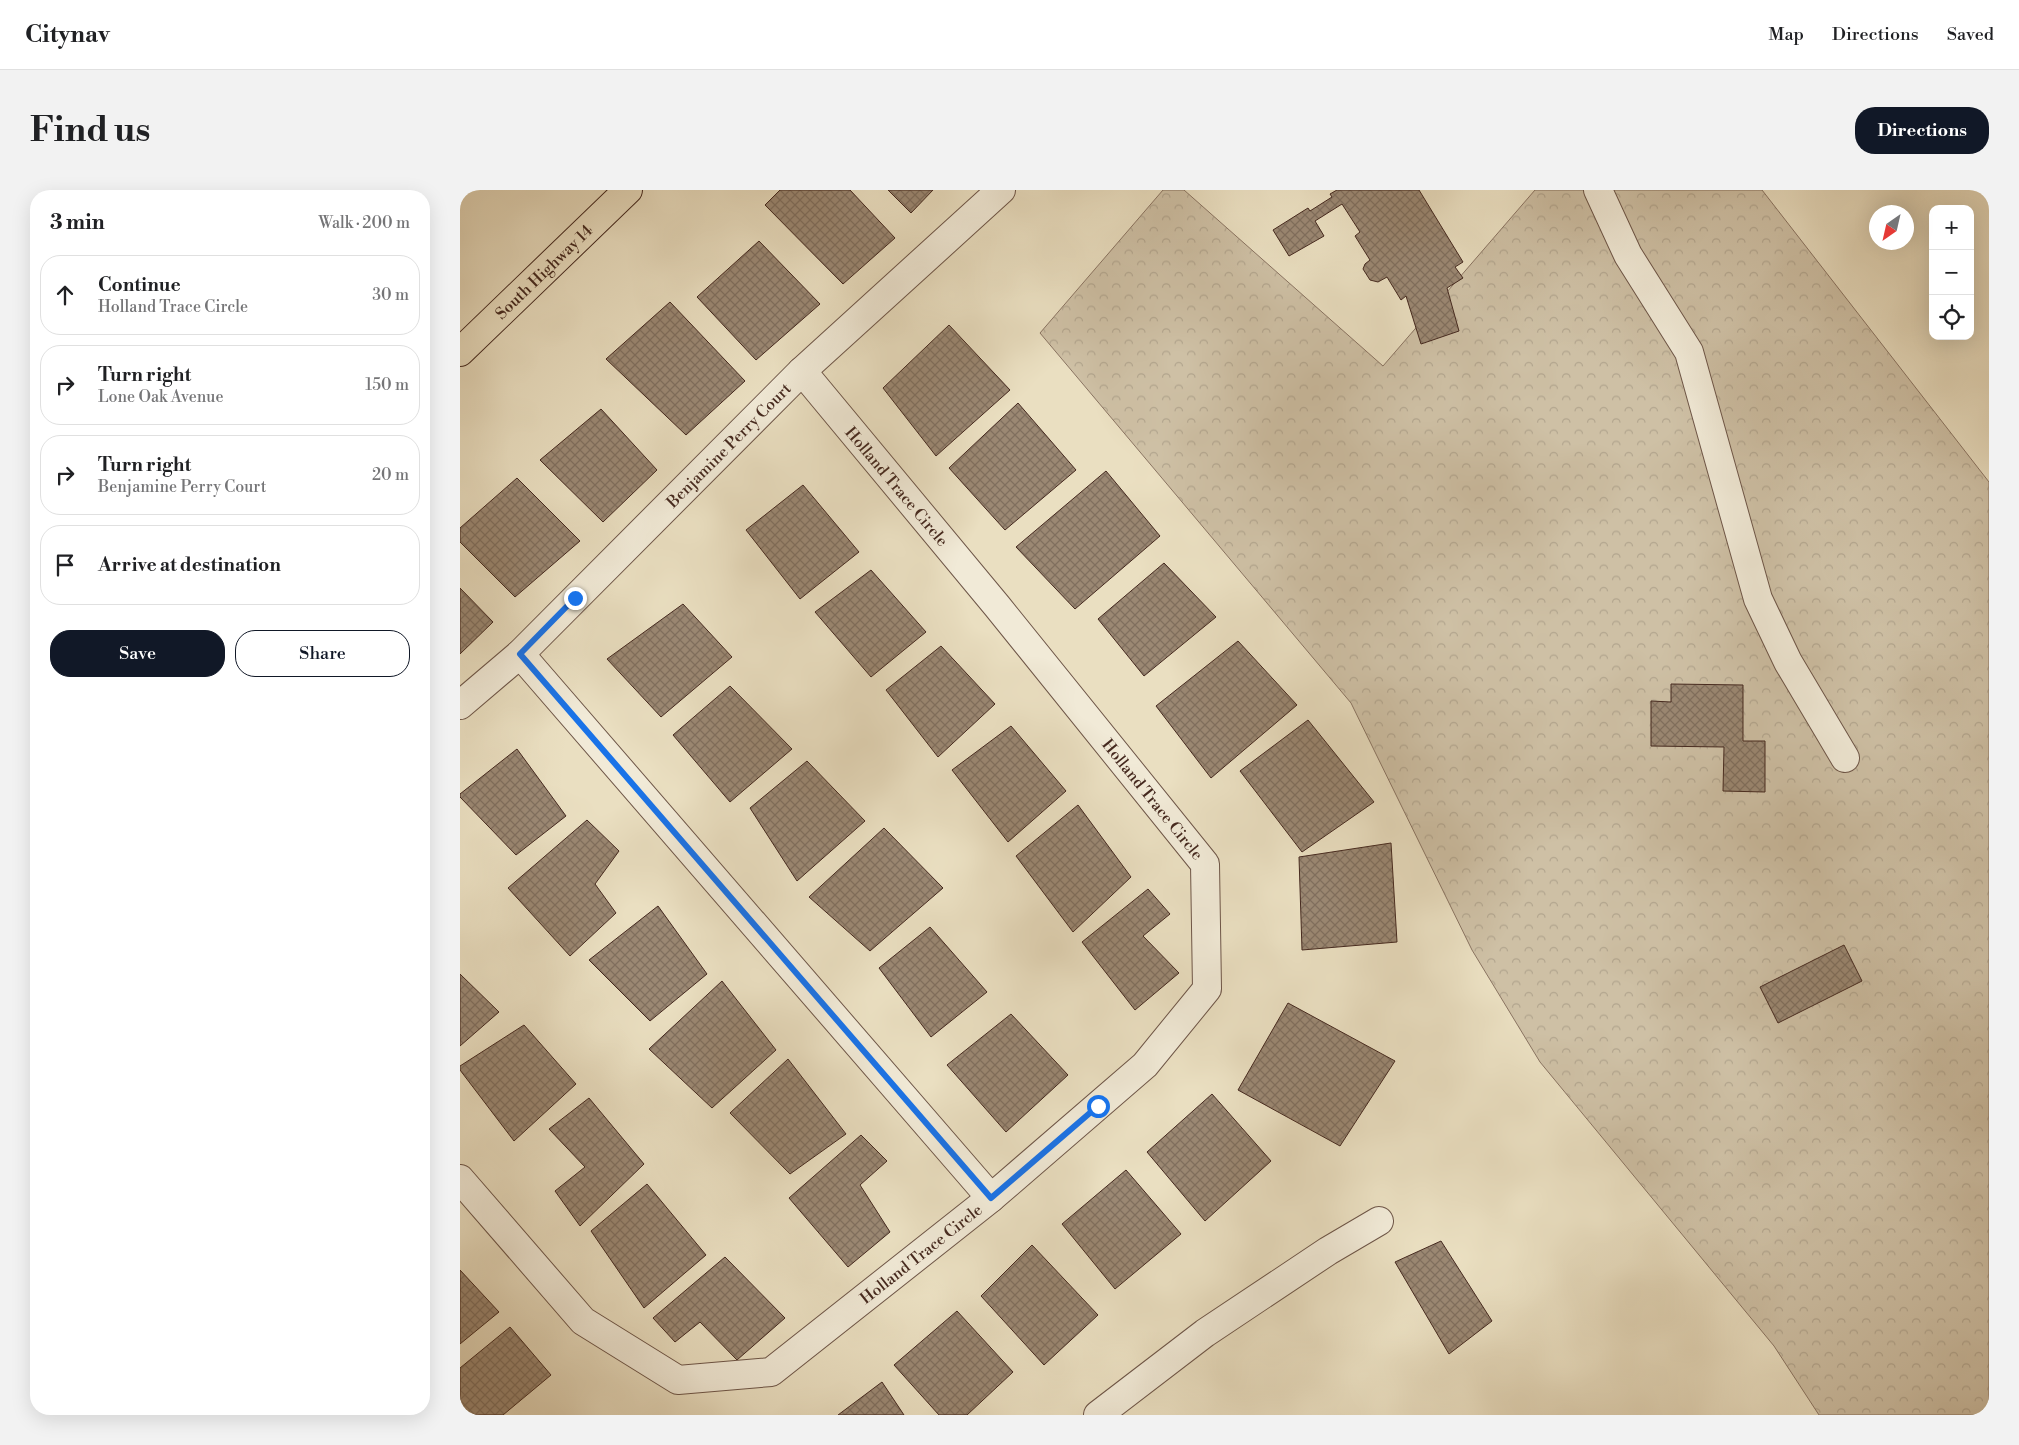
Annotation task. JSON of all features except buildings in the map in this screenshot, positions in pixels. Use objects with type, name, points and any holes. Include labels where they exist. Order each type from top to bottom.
[{"type":"main road","name":"South Highway 14","points":[[460,352],[628,190]]},
{"type":"street","name":"Benjamine Perry Court","points":[[460,705],[520,654],[802,371],[1001,190]]},
{"type":"street","points":[[1598,190],[1628,255],[1689,352],[1758,599],[1788,662],[1845,758]]},
{"type":"street","name":"Holland Trace Circle","points":[[460,1179],[583,1321],[678,1380],[770,1372],[991,1198],[1145,1065],[1207,989],[1205,864],[997,606],[802,371]]},
{"type":"street","points":[[520,654],[991,1198]]},
{"type":"street","points":[[1098,1415],[1205,1333],[1328,1251],[1379,1221]]},
{"type":"green space","points":[[1163,190],[1184,190],[1383,366],[1535,190],[1762,190],[1989,482],[1989,1415],[1819,1415],[1774,1346],[1540,1062],[1472,950],[1351,703],[1040,333]]},
{"type":"route","points":[[575,598],[520,654],[991,1198],[1098,1106]]}]
